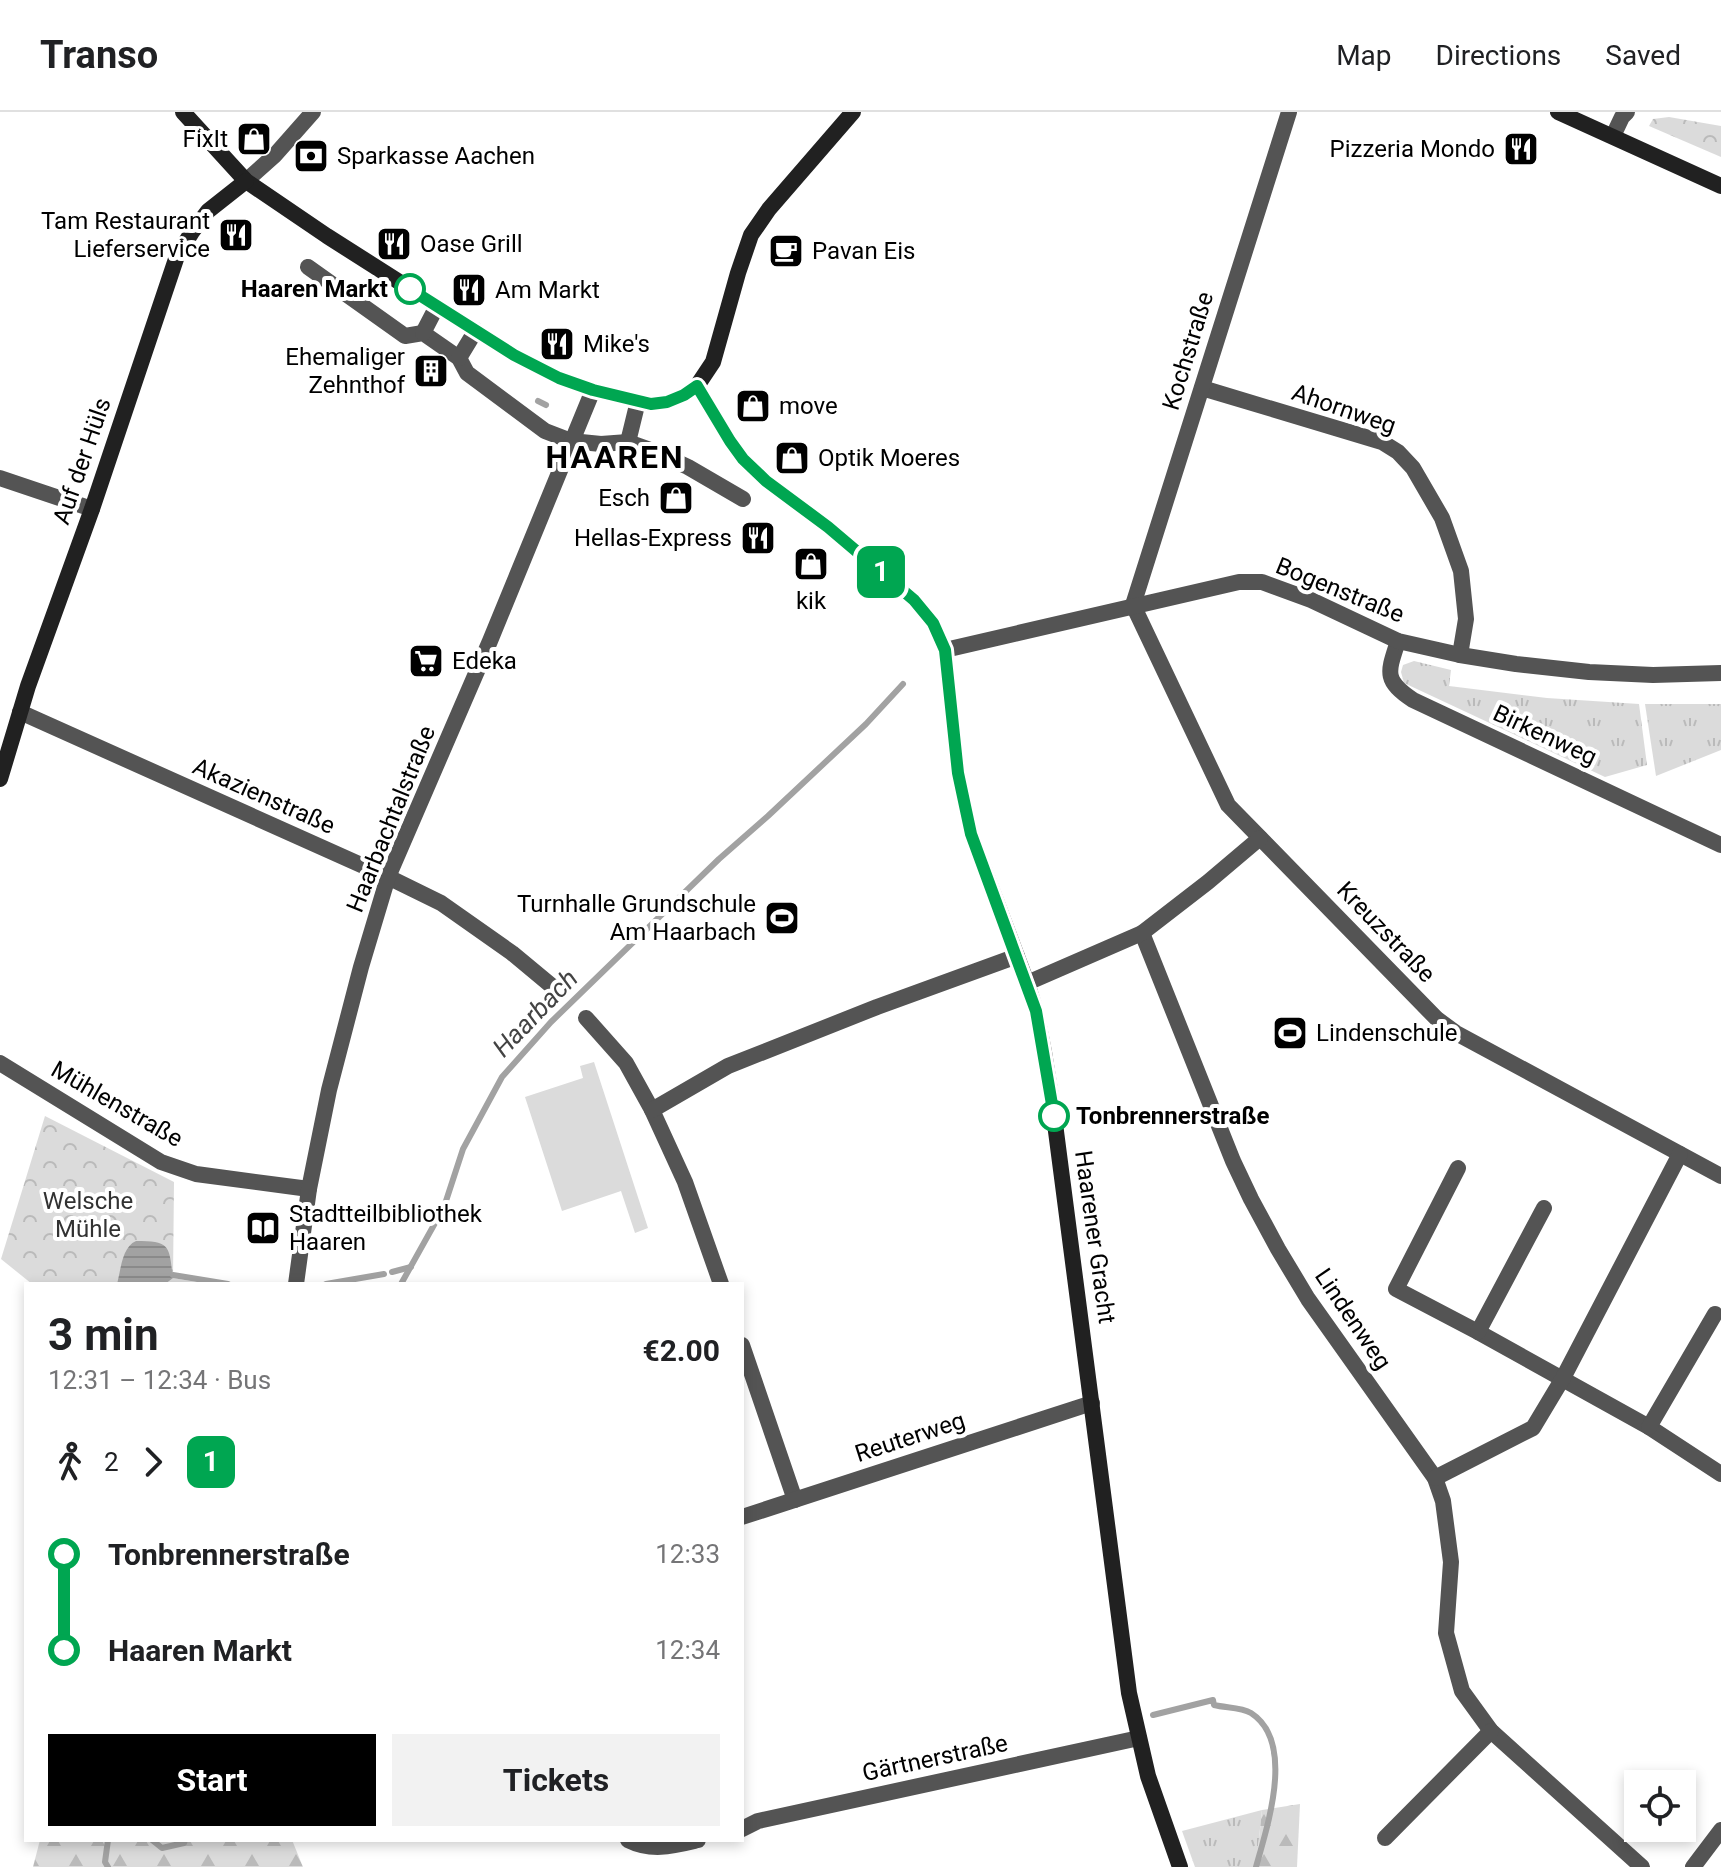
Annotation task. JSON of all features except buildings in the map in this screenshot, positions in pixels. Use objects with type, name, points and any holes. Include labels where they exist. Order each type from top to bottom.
[{"type":"main road","points":[[183,112],[246,181],[514,355],[559,378],[651,404],[667,402],[697,386],[713,362],[751,235],[769,209],[853,112]]},
{"type":"main road","points":[[1558,112],[1721,186]]},
{"type":"main road","name":"Auf der Hüls","points":[[0,776],[177,256],[208,211],[246,181]]},
{"type":"main road","name":"Haarener Gracht","points":[[697,386],[743,459],[914,600],[933,623],[945,650],[958,773],[971,834],[1036,1011],[1054,1116],[1129,1693],[1148,1776],[1180,1867]]},
{"type":"street","points":[[246,181],[275,155],[313,112]]},
{"type":"street","name":"Kochstraße","points":[[1133,605],[1289,112]]},
{"type":"street","points":[[1613,136],[1627,112]]},
{"type":"street","points":[[308,267],[405,336],[423,333],[459,358],[467,373],[545,431],[571,441],[601,444],[628,442],[688,467],[743,499]]},
{"type":"street","points":[[423,333],[437,306]]},
{"type":"street","points":[[459,358],[476,330]]},
{"type":"street","name":"Ahornweg","points":[[1202,388],[1382,442],[1404,458],[1442,518],[1461,571],[1466,619],[1460,655]]},
{"type":"street","name":"Haarbachtalstraße","points":[[296,1282],[309,1189],[329,1090],[388,877],[490,641],[593,390]]},
{"type":"street","points":[[628,442],[638,401]]},
{"type":"street","points":[[0,478],[92,509]]},
{"type":"street","name":"Bogenstraße","points":[[945,650],[1239,582],[1262,582],[1311,600],[1398,641],[1460,655],[1589,672],[1653,675],[1721,673]]},
{"type":"street","name":"Kreuzstraße","points":[[1133,605],[1228,805],[1437,1019],[1456,1033],[1721,1176]]},
{"type":"street","name":"Birkenweg","points":[[1398,641],[1389,670],[1396,689],[1413,700],[1721,845]]},
{"type":"street","name":"Akazienstraße","points":[[20,712],[441,903],[512,953],[559,992]]},
{"type":"street","points":[[1027,983],[1142,933],[1260,838]]},
{"type":"street","name":"Lindenweg","points":[[1142,933],[1233,1161],[1271,1237],[1308,1299],[1435,1478],[1443,1501],[1451,1562],[1446,1633],[1462,1691],[1491,1731],[1642,1867]]},
{"type":"street","points":[[652,1110],[728,1066],[1017,956]]},
{"type":"street","points":[[586,1018],[626,1063],[652,1110],[685,1182],[720,1282]]},
{"type":"street","name":"Mühlenstraße","points":[[0,1063],[161,1162],[196,1174],[309,1189]]},
{"type":"street","points":[[1435,1478],[1533,1428],[1563,1378],[1680,1154]]},
{"type":"street","points":[[1458,1168],[1396,1289],[1563,1378],[1649,1427],[1721,1474]]},
{"type":"street","points":[[1478,1332],[1544,1208]]},
{"type":"street","points":[[1649,1427],[1715,1314]]},
{"type":"street","points":[[744,1351],[795,1500]]},
{"type":"street","name":"Reuterweg","points":[[744,1516],[1092,1403]]},
{"type":"street","points":[[1385,1838],[1491,1731]]},
{"type":"street","name":"Gärtnerstraße","points":[[744,1828],[758,1821],[1139,1738]]},
{"type":"street","points":[[1693,1867],[1721,1830]]},
{"type":"street","points":[[634,1842],[652,1848],[690,1842]]},
{"type":"green space","points":[[1669,117],[1721,126],[1721,157],[1649,126],[1653,119]]},
{"type":"green space","points":[[1414,661],[1451,670],[1449,686],[1547,698],[1639,704],[1647,765],[1605,777],[1404,683],[1403,665]]},
{"type":"green space","points":[[1645,704],[1721,704],[1721,750],[1656,776]]},
{"type":"green space","points":[[594,1062],[648,1228],[635,1233],[621,1191],[562,1211],[525,1097],[583,1078],[580,1066]]},
{"type":"green space","name":"Welsche Mühle","points":[[45,1116],[174,1182],[173,1278],[196,1282],[30,1282],[1,1259]]},
{"type":"green space","points":[[1300,1804],[1297,1867],[1256,1867],[1262,1810]]},
{"type":"green space","points":[[1262,1810],[1256,1867],[1195,1867],[1182,1831]]},
{"type":"green space","points":[[39,1842],[293,1842],[303,1867],[33,1867]]},
{"type":"shaded area","points":[[136,1241],[162,1244],[169,1252],[173,1278],[168,1282],[117,1282],[125,1253]]},
{"type":"waterway","name":"Haarbach","points":[[538,401],[546,405]]},
{"type":"waterway","name":"Haarbach","points":[[402,1282],[444,1207],[463,1149],[502,1077],[551,1022],[719,859],[866,724],[903,684]]},
{"type":"waterway","points":[[392,1272],[411,1267]]},
{"type":"waterway","points":[[338,1282],[384,1274]]},
{"type":"waterway","points":[[173,1275],[216,1282]]},
{"type":"waterway","points":[[1153,1715],[1213,1700],[1214,1705],[1251,1713],[1265,1726],[1272,1744],[1274,1786],[1256,1867]]},
{"type":"waterway","name":"Haarbach","points":[[108,1842],[105,1862],[108,1867]]},
{"type":"waterway","name":"Haarbach","points":[[154,1842],[162,1848],[184,1842]]},
{"type":"bus line","name":"1","points":[[410,289],[514,355],[559,378],[593,390],[651,404],[667,402],[697,386],[743,459],[914,600],[933,623],[945,650],[958,773],[971,834],[1036,1011],[1054,1116]]},
{"type":"place","name":"FixIt","points":[[254,139]]},
{"type":"place","name":"Pizzeria Mondo","points":[[1521,149]]},
{"type":"place","name":"Sparkasse Aachen","points":[[311,156]]},
{"type":"place","name":"Tam Restaurant Lieferservice","points":[[236,235]]},
{"type":"place","name":"Oase Grill","points":[[394,244]]},
{"type":"place","name":"Pavan Eis","points":[[786,251]]},
{"type":"place","name":"Haaren Markt","points":[[410,289]]},
{"type":"place","name":"Am Markt","points":[[469,290]]},
{"type":"place","name":"Mike's","points":[[557,344]]},
{"type":"place","name":"Ehemaliger Zehnthof","points":[[431,371]]},
{"type":"place","name":"move","points":[[753,406]]},
{"type":"place","name":"Optik Moeres","points":[[792,458]]},
{"type":"place","name":"Esch","points":[[676,498]]},
{"type":"place","name":"Hellas-Express","points":[[758,538]]},
{"type":"place","name":"kik","points":[[811,564]]},
{"type":"place","name":"Edeka","points":[[426,661]]},
{"type":"place","name":"Turnhalle Grundschule Am Haarbach","points":[[782,918]]},
{"type":"place","name":"Lindenschule","points":[[1290,1033]]},
{"type":"place","name":"Tonbrennerstraße","points":[[1054,1116]]},
{"type":"place","name":"Stadtteilbibliothek Haaren","points":[[263,1228]]},
{"type":"district","name":"HAAREN","points":[[615,457]]}]
